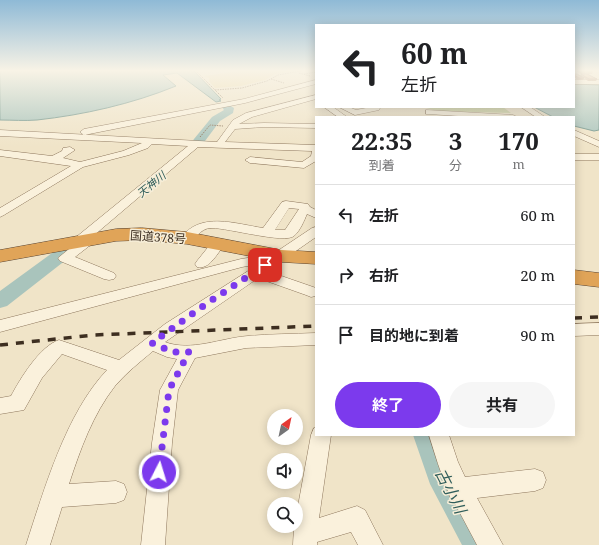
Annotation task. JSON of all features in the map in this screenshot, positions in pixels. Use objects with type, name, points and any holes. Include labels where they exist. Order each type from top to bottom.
[{"type":"highway","name":"国道378号","points":[[0,256],[116,235],[142,234],[187,238],[281,256],[315,258]]},
{"type":"highway","points":[[575,277],[599,280]]},
{"type":"street","points":[[66,137],[165,116],[234,104],[267,95]]},
{"type":"street","points":[[219,145],[236,122],[249,115],[315,98]]},
{"type":"street","points":[[285,105],[294,111]]},
{"type":"street","points":[[330,108],[342,116]]},
{"type":"street","points":[[345,108],[355,113],[376,108]]},
{"type":"street","points":[[527,108],[539,116]]},
{"type":"street","points":[[427,113],[472,116]]},
{"type":"street","points":[[165,116],[174,125]]},
{"type":"street","points":[[233,127],[264,125],[315,126]]},
{"type":"street","points":[[0,133],[315,150]]},
{"type":"street","points":[[575,133],[599,144]]},
{"type":"street","points":[[0,213],[80,166],[126,153],[145,146],[150,141]]},
{"type":"street","points":[[109,276],[65,258],[196,143]]},
{"type":"street","points":[[55,159],[70,150],[66,150]]},
{"type":"street","points":[[0,153],[55,159],[80,166]]},
{"type":"street","points":[[575,157],[599,157]]},
{"type":"street","points":[[253,163],[304,165],[315,159]]},
{"type":"street","points":[[187,238],[198,227],[204,224],[212,224],[266,233],[286,235],[290,233],[310,212],[304,206],[286,204],[266,233]]},
{"type":"street","points":[[38,545],[53,496],[72,445],[81,425],[104,387],[121,368],[152,343],[206,304],[281,256],[315,232]]},
{"type":"street","points":[[202,264],[218,244]]},
{"type":"street","points":[[0,326],[241,264],[281,256]]},
{"type":"street","points":[[255,272],[311,292]]},
{"type":"street","points":[[575,330],[599,329]]},
{"type":"street","points":[[152,343],[173,352],[189,352],[246,342],[315,339]]},
{"type":"street","points":[[0,406],[17,404],[33,374],[44,359],[59,346],[121,368]]},
{"type":"street","points":[[152,545],[169,390],[189,352]]},
{"type":"street","points":[[305,539],[321,436]]},
{"type":"street","points":[[439,436],[444,455],[458,489],[491,545]]},
{"type":"street","points":[[458,489],[535,480]]},
{"type":"street","points":[[53,496],[116,492]]},
{"type":"street","points":[[305,539],[357,518],[371,545]]},
{"type":"path","points":[[221,95],[228,102],[234,104]]},
{"type":"path","points":[[196,143],[212,125]]},
{"type":"green space","points":[[426,108],[504,108],[511,113],[437,111]]},
{"type":"water","points":[[0,95],[149,95],[107,108],[54,118],[0,120]]},
{"type":"water","points":[[207,95],[218,95],[221,101],[216,102]]},
{"type":"water","points":[[575,95],[599,95],[599,130],[594,131],[575,126],[575,116],[551,116],[536,108],[575,108]]},
{"type":"waterway","name":"天神川","points":[[198,142],[216,119],[229,111],[229,108],[226,106]]},
{"type":"waterway","name":"天神川","points":[[0,301],[65,252]]},
{"type":"waterway","name":"古小川","points":[[427,436],[440,474],[480,545]]},
{"type":"railway","points":[[575,318],[599,317]]},
{"type":"railway","points":[[0,345],[94,335],[315,326]]},
{"type":"route","points":[[159,472],[169,390],[189,352],[173,352],[152,343],[206,304],[265,265]]}]
